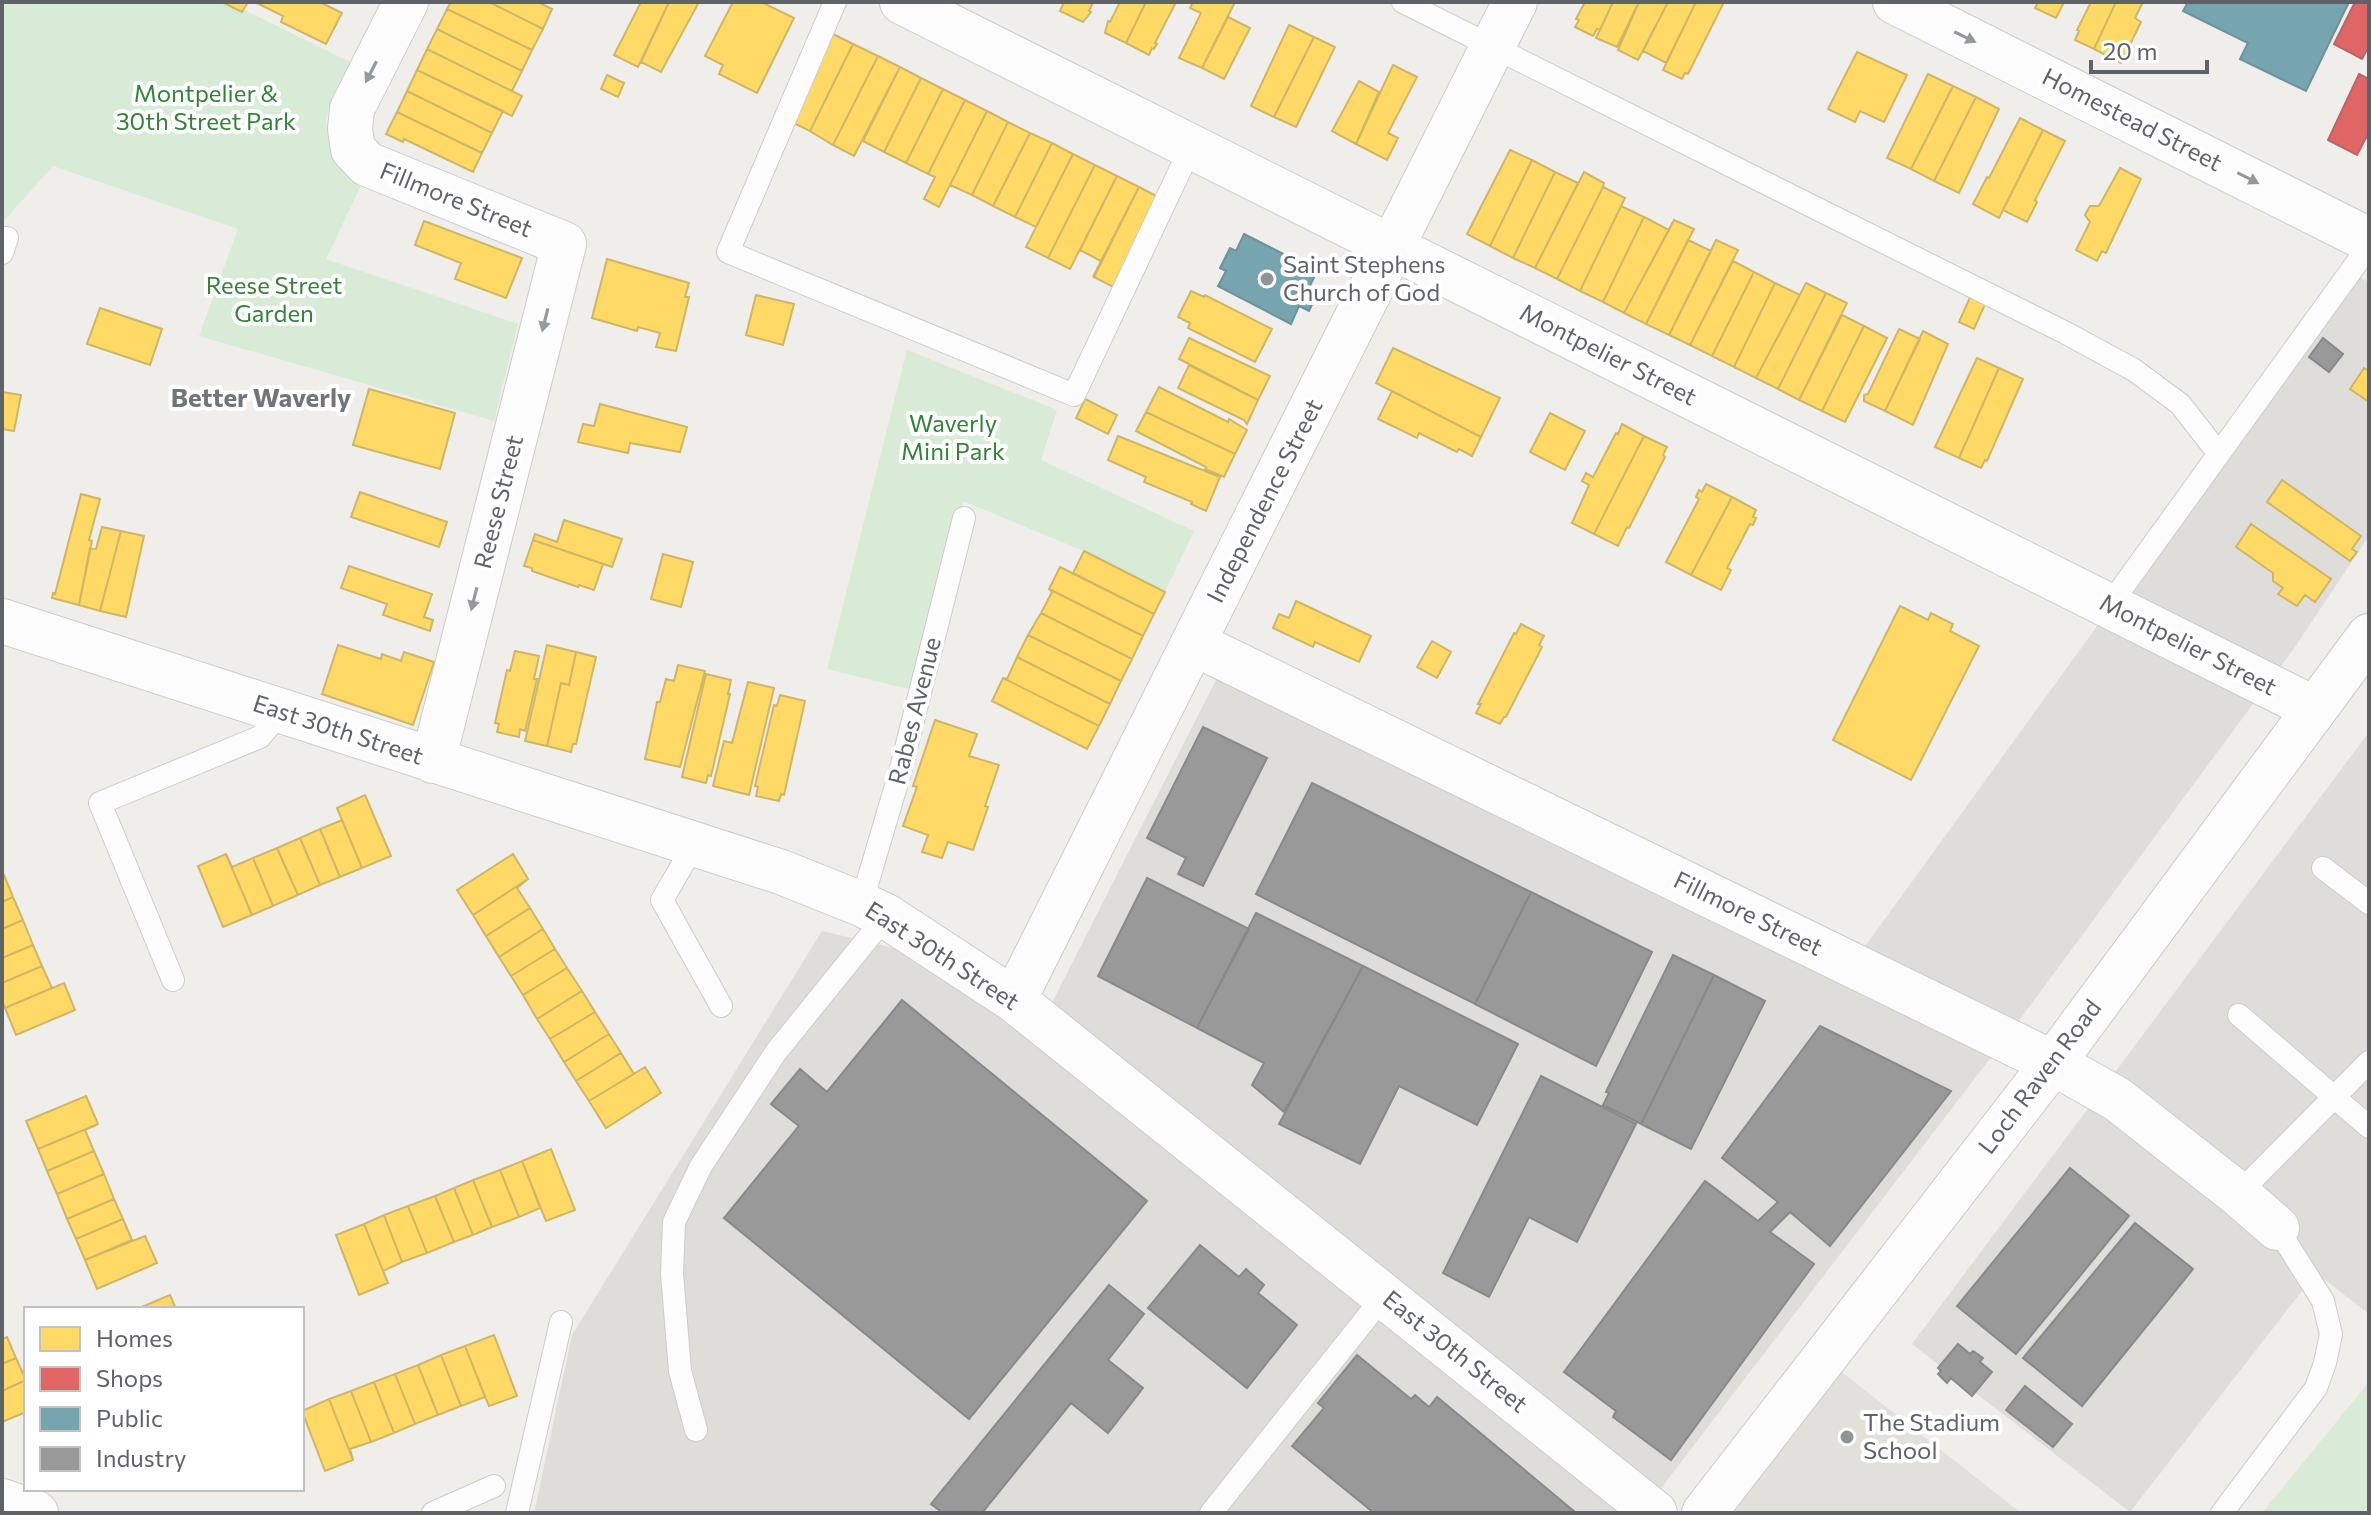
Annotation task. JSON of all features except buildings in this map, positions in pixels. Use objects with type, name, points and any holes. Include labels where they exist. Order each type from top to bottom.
[{"type":"street","name":"Fillmore Street","points":[[406,2],[352,109],[350,129],[353,149],[367,164],[564,244]]},
{"type":"street","name":"Montpelier Street","points":[[902,2],[2315,709]]},
{"type":"street","name":"Independence Street","points":[[1014,1000],[1515,2]]},
{"type":"street","name":"Homestead Street","points":[[1895,2],[2369,240]]},
{"type":"street","name":"Reese Street","points":[[433,761],[564,244]]},
{"type":"street","name":"East 30th Street","points":[[2,621],[781,872],[874,910],[1014,1000],[1655,1513]]},
{"type":"street","name":"Loch Raven Road","points":[[1704,1513],[2053,1063],[2369,636]]},
{"type":"street","name":"Fillmore Street","points":[[1193,643],[2053,1063],[2117,1099],[2277,1228]]},
{"type":"street","points":[[2,1501],[36,1513]]},
{"type":"lane","points":[[835,2],[728,252],[1074,395],[1191,147]]},
{"type":"lane","points":[[1403,2],[2134,370],[2180,404],[2219,454]]},
{"type":"lane","points":[[2109,606],[2369,246]]},
{"type":"lane","name":"Rabes Avenue","points":[[874,910],[899,776],[964,518]]},
{"type":"lane","points":[[173,980],[100,803],[260,737],[277,710]]},
{"type":"lane","points":[[694,845],[662,900],[721,1006]]},
{"type":"lane","points":[[2323,868],[2369,903]]},
{"type":"lane","points":[[696,1430],[680,1371],[672,1274],[674,1222],[701,1166],[874,910]]},
{"type":"lane","points":[[2239,1015],[2369,1127]]},
{"type":"lane","points":[[2238,1194],[2369,1062]]},
{"type":"lane","points":[[2222,1513],[2316,1388],[2331,1334],[2323,1301],[2277,1228]]},
{"type":"lane","points":[[1211,1513],[1384,1296]]},
{"type":"lane","points":[[517,1513],[561,1322]]},
{"type":"lane","points":[[433,1513],[494,1486]]},
{"type":"shaded area","points":[[2352,274],[2369,282],[2369,536],[2295,647],[2018,1022],[1642,1513],[534,1513],[572,1335],[822,931],[898,949],[1034,1038],[1218,676],[1840,981]]},
{"type":"shaded area","points":[[2369,732],[2369,1314],[2316,1273],[2130,1512],[1912,1344]]},
{"type":"shaded area","name":"The Stadium School","points":[[1829,1362],[2021,1513],[1710,1513]]},
{"type":"green space","name":"Montpelier & 30th Street Park","points":[[2,2],[228,2],[352,63],[329,108],[327,133],[338,158],[364,179],[326,259],[518,324],[494,421],[199,336],[238,229],[53,166],[2,223]]},
{"type":"green space","name":"Waverly Mini Park","points":[[907,350],[1057,410],[1041,460],[1194,531],[1165,592],[1084,551],[963,501],[912,690],[827,669]]},
{"type":"green space","points":[[2369,1382],[2369,1513],[2262,1513]]},
{"type":"place","name":"Saint Stephens Church of God","points":[[1267,279]]},
{"type":"place","name":"The Stadium School","points":[[1847,1437]]},
{"type":"district","name":"Better Waverly","points":[[261,398]]},
{"type":"park label","name":"Reese Street Garden","points":[[274,300]]}]
